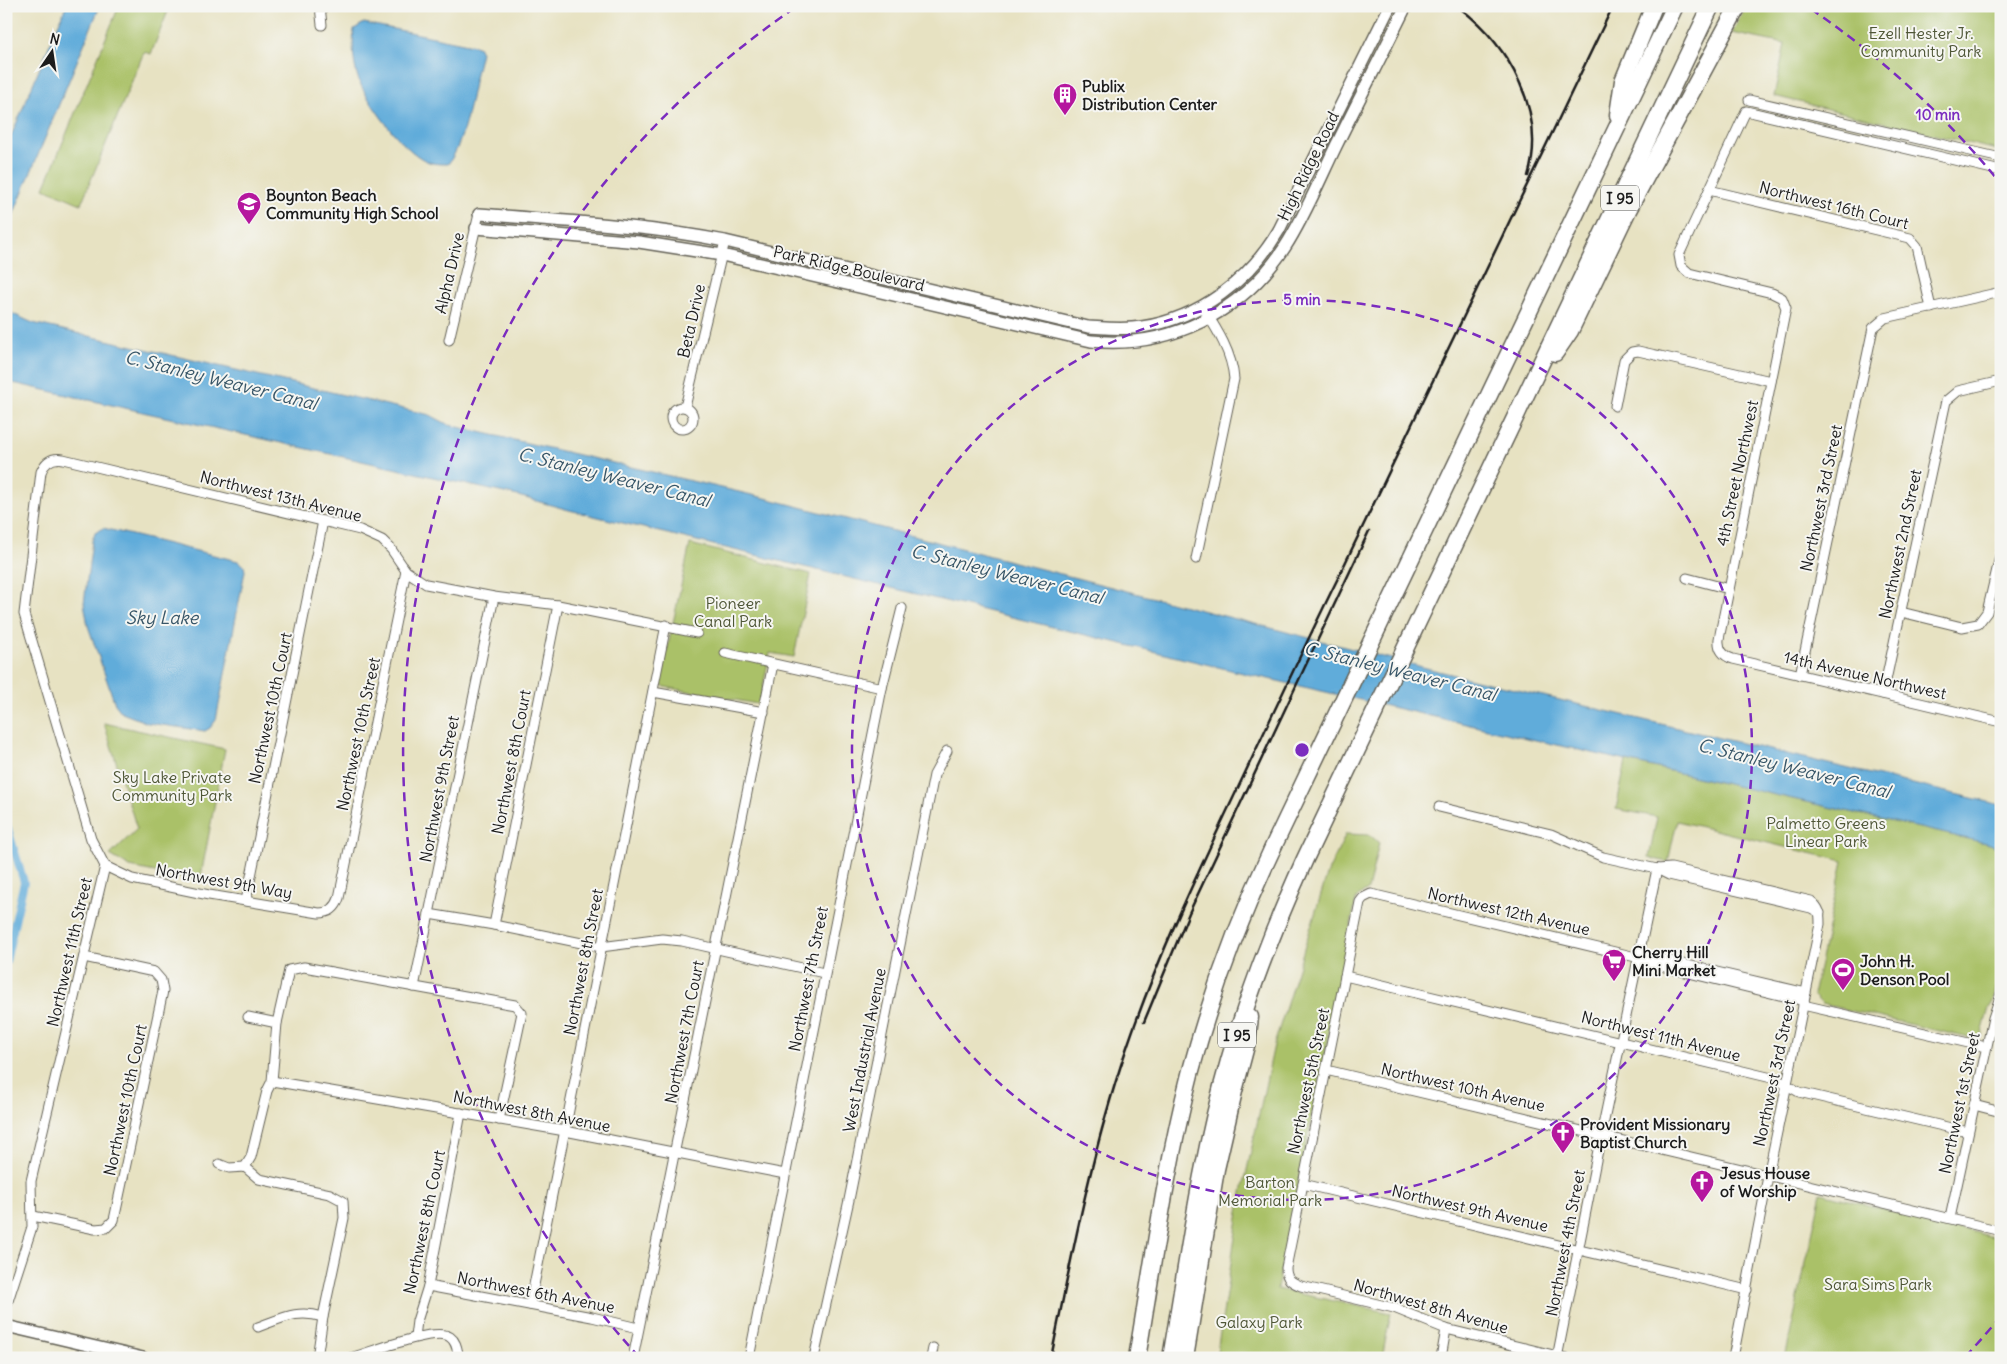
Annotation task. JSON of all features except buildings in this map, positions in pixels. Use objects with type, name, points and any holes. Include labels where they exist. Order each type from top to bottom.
[{"type":"highway","points":[[1616,131],[1623,81],[1654,6]]},
{"type":"highway","name":"I 95","points":[[1136,1355],[1172,1155],[1190,1074],[1205,1021],[1232,944],[1256,884],[1332,723],[1675,6]]},
{"type":"highway","name":"I 95","points":[[1171,1358],[1209,1141],[1229,1061],[1254,984],[1290,892],[1711,6]]},
{"type":"highway","points":[[1529,390],[1570,331],[1628,210],[1738,6]]},
{"type":"highway","points":[[1185,1358],[1216,1169],[1227,1117],[1247,1042],[1254,984]]},
{"type":"street","points":[[320,6],[322,25]]},
{"type":"street","name":"High Ridge Road","points":[[1202,306],[1234,285],[1258,262],[1279,230],[1390,6]]},
{"type":"street","name":"High Ridge Road","points":[[1210,318],[1243,296],[1265,275],[1292,235],[1406,6]]},
{"type":"street","points":[[1345,96],[1357,103]]},
{"type":"street","points":[[1749,100],[2001,158]]},
{"type":"street","points":[[1709,190],[1746,111],[2001,171]]},
{"type":"street","name":"4th Street Northwest","points":[[1709,190],[1680,250],[1679,261],[1681,266],[1689,273],[1772,293],[1782,298],[1785,314],[1719,639],[1720,649],[1723,654]]},
{"type":"street","name":"Northwest 16th Court","points":[[1709,190],[1910,238],[1916,246],[1930,308]]},
{"type":"street","name":"Park Ridge Boulevard","points":[[479,214],[690,234],[1088,327],[1142,327],[1174,318],[1202,306]]},
{"type":"street","name":"Alpha Drive","points":[[449,340],[479,214]]},
{"type":"street","points":[[595,238],[596,224]]},
{"type":"street","name":"Park Ridge Boulevard","points":[[476,228],[646,242],[722,255],[1071,337],[1104,342],[1130,342],[1168,335],[1210,318]]},
{"type":"street","name":"Beta Drive","points":[[685,407],[725,241]]},
{"type":"street","points":[[1267,249],[1278,257]]},
{"type":"street","points":[[863,288],[866,274]]},
{"type":"street","points":[[1930,308],[2001,292]]},
{"type":"street","points":[[1196,559],[1234,379],[1233,366],[1228,352],[1202,306]]},
{"type":"street","name":"Northwest 3rd Street","points":[[1800,675],[1873,328],[1885,318],[1930,308]]},
{"type":"street","points":[[1071,337],[1074,324]]},
{"type":"street","points":[[1615,406],[1624,360],[1632,352],[1638,351],[1771,381]]},
{"type":"street","name":"Northwest 2nd Street","points":[[1883,694],[1946,401],[1949,396],[1958,391],[2001,381]]},
{"type":"street","name":"Northwest 13th Avenue","points":[[47,462],[63,458],[360,530],[376,537],[391,549],[406,571],[420,581],[438,588],[558,605],[666,625],[697,633]]},
{"type":"street","name":"Northwest 11th Street","points":[[6,1307],[30,1238],[33,1216],[31,1181],[105,866],[91,839],[24,614],[41,472],[47,462]]},
{"type":"street","name":"Northwest 10th Court","points":[[246,901],[323,521]]},
{"type":"street","points":[[1901,612],[1962,627],[1973,626],[1982,621],[1987,612],[2001,552]]},
{"type":"street","name":"Northwest 10th Street","points":[[338,903],[406,571]]},
{"type":"street","points":[[1687,578],[1729,589]]},
{"type":"street","name":"Northwest 9th Street","points":[[414,987],[494,597]]},
{"type":"street","name":"Northwest 8th Court","points":[[494,925],[558,605]]},
{"type":"street","name":"Northwest 7th Street","points":[[749,1358],[882,688],[902,608]]},
{"type":"street","name":"Northwest 8th Street","points":[[530,1305],[666,625]]},
{"type":"street","points":[[725,654],[882,688]]},
{"type":"street","name":"14th Avenue Northwest","points":[[1723,654],[1733,659],[2001,722]]},
{"type":"street","points":[[653,692],[764,712],[773,664]]},
{"type":"street","name":"Northwest 7th Court","points":[[633,1358],[764,712]]},
{"type":"street","name":"West Industrial Avenue","points":[[814,1358],[849,1200],[934,774],[947,750]]},
{"type":"street","points":[[1439,807],[1551,834],[1603,857],[1657,869]]},
{"type":"street","name":"Northwest 9th Way","points":[[105,866],[132,879],[318,913],[330,911],[338,903]]},
{"type":"street","name":"Northwest 3rd Street","points":[[1657,869],[1669,875],[1718,883],[1811,908],[1820,913],[1820,924],[1733,1358]]},
{"type":"street","name":"Northwest 4th Street","points":[[1560,1357],[1601,1135],[1640,958],[1657,869]]},
{"type":"street","name":"Northwest 12th Avenue","points":[[1371,894],[1640,958],[1653,957],[1692,970],[1986,1047]]},
{"type":"street","name":"Northwest 5th Street","points":[[1288,1279],[1286,1268],[1360,902],[1371,894]]},
{"type":"street","points":[[429,914],[602,947],[662,939],[682,940],[716,950],[824,973]]},
{"type":"street","name":"Northwest 10th Court","points":[[33,1216],[95,1229],[106,1228],[116,1215],[163,991],[161,980],[154,972],[84,957]]},
{"type":"street","points":[[245,1167],[251,1157],[267,1091],[272,1081],[277,1023],[289,970],[304,967],[515,1005],[522,1013],[499,1120]]},
{"type":"street","name":"Northwest 11th Avenue","points":[[1345,976],[1776,1079],[1799,1092],[1968,1132]]},
{"type":"street","name":"Northwest 1st Street","points":[[1950,1218],[1986,1047],[2001,994]]},
{"type":"street","points":[[248,1017],[277,1023]]},
{"type":"street","name":"Northwest 10th Avenue","points":[[1326,1070],[2001,1231]]},
{"type":"street","name":"Northwest 8th Avenue","points":[[272,1081],[565,1131],[786,1174]]},
{"type":"street","points":[[1974,1105],[2001,1112]]},
{"type":"street","name":"Northwest 8th Court","points":[[415,1337],[417,1320],[428,1286],[461,1113]]},
{"type":"street","points":[[219,1164],[229,1168],[245,1167],[259,1178],[330,1194],[343,1202],[344,1218],[323,1317],[317,1358]]},
{"type":"street","name":"Northwest 9th Avenue","points":[[1303,1184],[1747,1290]]},
{"type":"street","name":"Northwest 8th Avenue","points":[[1288,1279],[1301,1286],[1394,1308],[1446,1329],[1560,1357]]},
{"type":"street","name":"Northwest 6th Avenue","points":[[428,1286],[638,1328]]},
{"type":"street","points":[[258,1327],[298,1313],[309,1313],[323,1317]]},
{"type":"street","points":[[6,1326],[143,1358]]},
{"type":"street","points":[[1441,1358],[1446,1329]]},
{"type":"street","points":[[350,1358],[370,1355],[415,1337],[447,1335],[455,1342],[459,1358]]},
{"type":"street","points":[[931,1358],[933,1348]]},
{"type":"green space","points":[[119,6],[170,6],[151,54],[144,52],[81,204],[44,188]]},
{"type":"green space","name":"Ezell Hester Jr. Community Park","points":[[1746,6],[2001,6],[2001,151],[1774,96],[1785,44],[1732,33]]},
{"type":"green space","name":"Pioneer Canal Park","points":[[690,544],[811,574],[794,657],[770,653],[760,701],[757,704],[665,687],[660,683]]},
{"type":"green space","name":"Sky Lake Private Community Park","points":[[104,723],[225,749],[200,881],[130,867],[110,855],[137,829]]},
{"type":"green space","name":"Palmetto Greens Linear Park","points":[[1626,761],[1990,844],[2001,849],[2001,967],[1993,1002],[1989,1008],[1981,1037],[1969,1038],[1822,1004],[1813,995],[1843,861],[1677,821],[1668,862],[1649,858],[1657,817],[1616,809]]},
{"type":"green space","name":"Barton Memorial Park","points":[[1346,834],[1370,835],[1379,843],[1368,890],[1359,895],[1356,900],[1277,1289],[1391,1313],[1382,1358],[1216,1358],[1242,1193],[1274,1045],[1328,872]]},
{"type":"green space","name":"Sara Sims Park","points":[[1821,1193],[2001,1239],[2001,1356],[1992,1358],[1785,1358]]},
{"type":"water","points":[[66,6],[100,6],[6,232],[6,148]]},
{"type":"water","points":[[364,23],[478,46],[481,52],[464,129],[448,164],[432,163],[412,152],[391,130],[366,95],[356,72],[353,51],[354,29]]},
{"type":"water","name":"C. Stanley Weaver Canal","points":[[6,306],[13,314],[33,323],[430,415],[449,425],[765,498],[1438,671],[2001,805],[2001,849],[1990,844],[1247,674],[569,510],[518,496],[13,383],[6,383]]},
{"type":"water","name":"Sky Lake","points":[[103,528],[238,561],[244,566],[245,571],[216,720],[205,731],[148,723],[122,713],[115,704],[88,626],[84,603],[92,541],[95,533]]},
{"type":"waterway","points":[[6,823],[24,882],[6,961]]},
{"type":"railway","points":[[1051,1358],[1084,1202],[1103,1126],[1126,1050],[1163,951],[1299,658],[1613,6]]},
{"type":"railway","points":[[1460,8],[1494,41],[1520,82],[1528,105],[1532,128],[1533,152],[1528,176]]},
{"type":"railway","points":[[1144,1022],[1189,913],[1369,531]]},
{"type":"place","name":"Publix Distribution Center","points":[[1065,116]]},
{"type":"place","name":"Boynton Beach Community High School","points":[[249,225]]},
{"type":"place","name":"Cherry Hill Mini Market","points":[[1614,982]]},
{"type":"place","name":"John H. Denson Pool","points":[[1843,991]]},
{"type":"place","name":"Provident Missionary Baptist Church","points":[[1563,1154]]},
{"type":"place","name":"Jesus House of Worship","points":[[1702,1203]]},
{"type":"park label","name":"Galaxy Park","points":[[1259,1322]]}]
